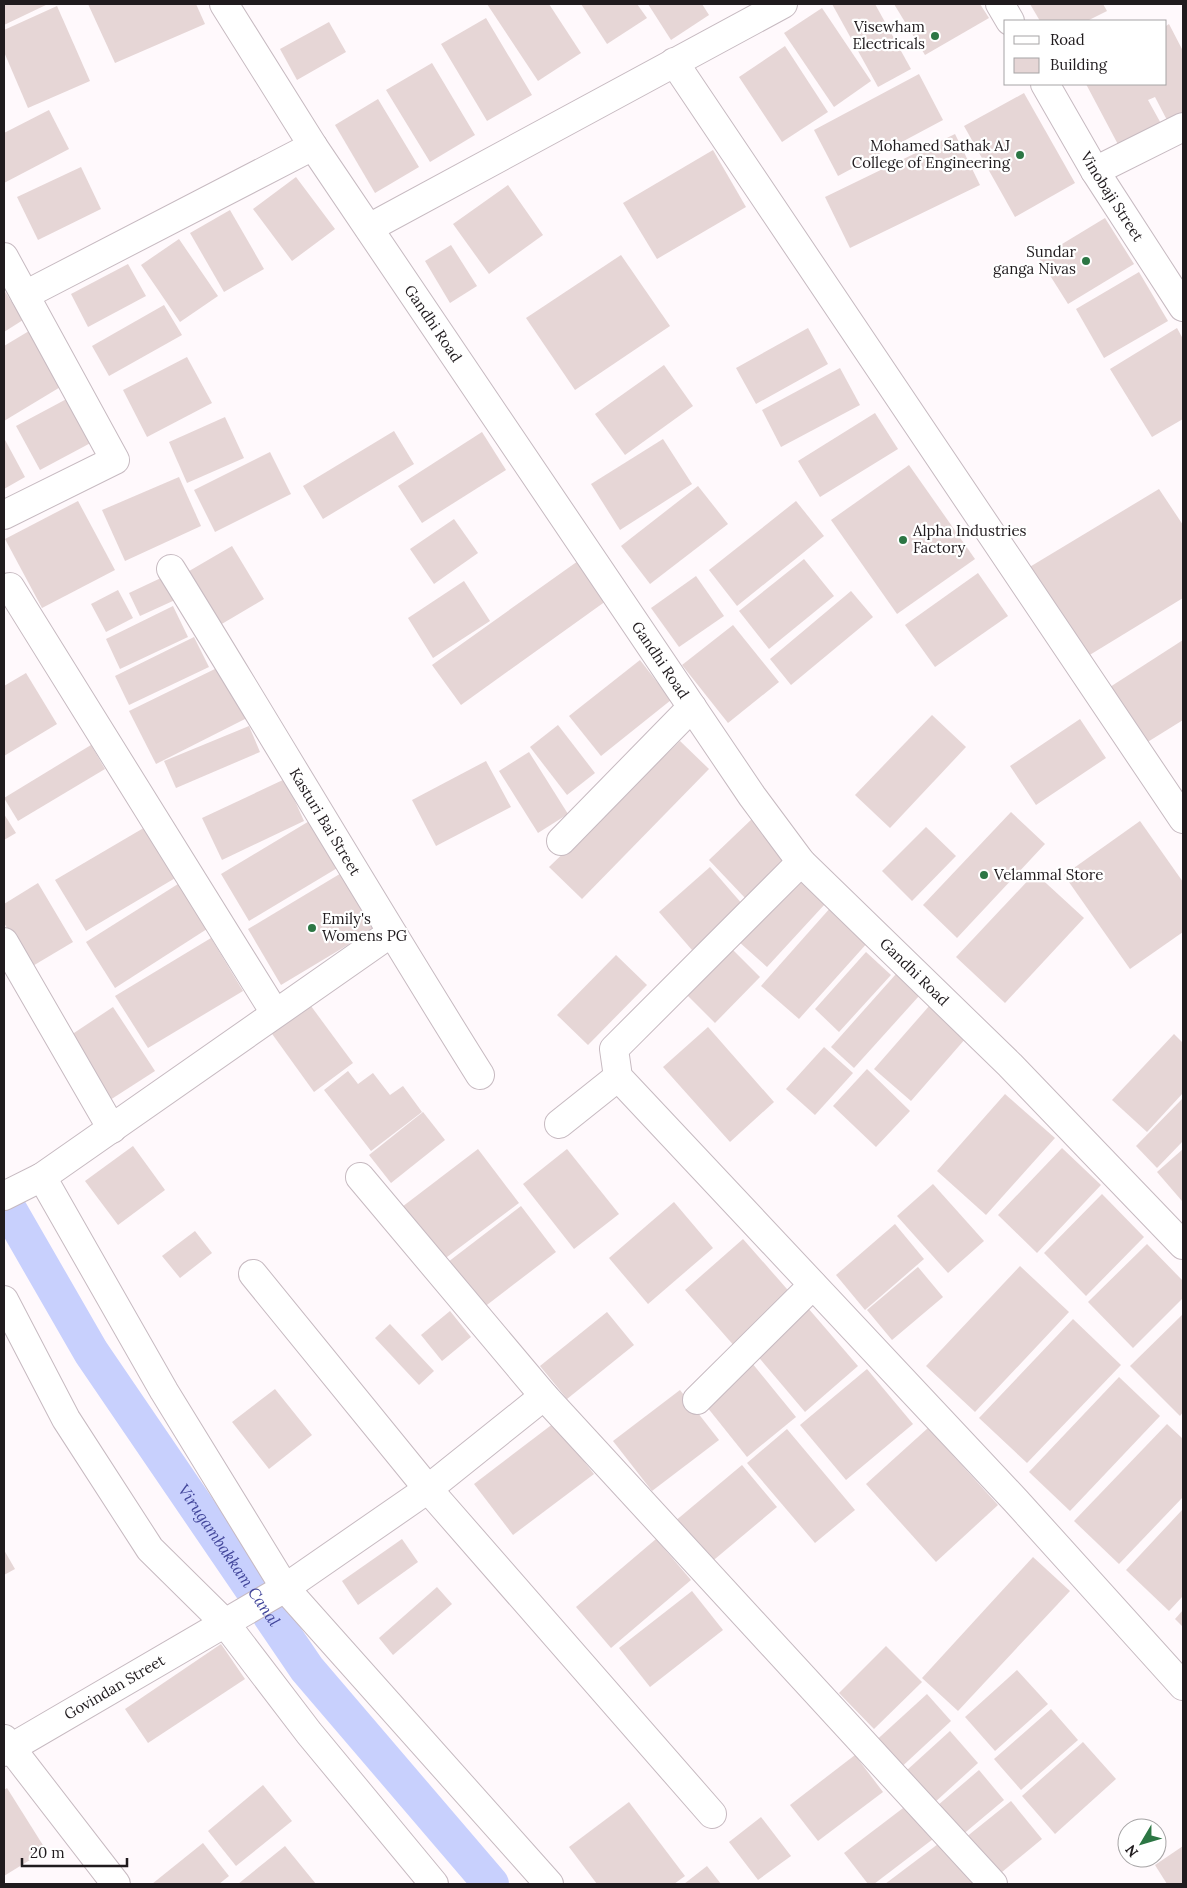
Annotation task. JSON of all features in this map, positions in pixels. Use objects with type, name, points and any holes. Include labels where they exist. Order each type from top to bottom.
[{"type":"street","name":"Gandhi Road","points":[[224,4],[313,146],[752,796],[801,862],[1010,1065],[1183,1244]]},
{"type":"street","points":[[369,228],[783,4]]},
{"type":"street","points":[[1000,4],[1009,20]]},
{"type":"street","points":[[674,62],[1183,819]]},
{"type":"street","name":"Vinobaji Street","points":[[1046,85],[1095,171],[1183,306]]},
{"type":"street","points":[[1095,171],[1183,127]]},
{"type":"street","points":[[25,295],[313,146]]},
{"type":"street","points":[[4,257],[115,460],[4,515]]},
{"type":"street","name":"Kasturi Bai Street","points":[[171,569],[391,933],[480,1075]]},
{"type":"street","points":[[10,587],[275,1013]]},
{"type":"street","points":[[560,841],[692,707]]},
{"type":"street","points":[[801,862],[614,1049],[618,1077],[1016,1501],[1183,1686]]},
{"type":"street","points":[[4,1196],[42,1178],[391,933]]},
{"type":"street","points":[[4,942],[112,1129]]},
{"type":"street","points":[[559,1124],[618,1077]]},
{"type":"street","points":[[42,1178],[164,1391],[285,1588],[549,1884]]},
{"type":"street","points":[[360,1178],[544,1396],[993,1884]]},
{"type":"street","points":[[253,1274],[428,1489],[712,1814]]},
{"type":"street","points":[[697,1400],[813,1285]]},
{"type":"street","points":[[4,1300],[66,1419],[150,1549],[225,1623],[309,1733],[434,1884]]},
{"type":"street","name":"Govindan Street","points":[[6,1746],[285,1588],[428,1489],[544,1396]]},
{"type":"street","points":[[6,1746],[116,1884]]},
{"type":"building","points":[[4,4],[48,4],[4,25]]},
{"type":"building","points":[[88,4],[196,4],[205,24],[115,63]]},
{"type":"building","points":[[487,4],[549,4],[581,53],[538,81]]},
{"type":"building","points":[[581,4],[637,4],[647,18],[607,44]]},
{"type":"building","points":[[648,4],[702,4],[709,15],[671,40]]},
{"type":"building","points":[[832,4],[875,4],[911,69],[878,87]]},
{"type":"building","name":"Visewham Electricals","points":[[894,4],[980,4],[989,18],[925,55]]},
{"type":"building","points":[[1030,4],[1103,4],[1107,11],[1089,20],[1039,20]]},
{"type":"building","points":[[57,6],[90,81],[28,108],[4,52],[4,30]]},
{"type":"building","points":[[822,8],[871,81],[834,107],[784,33]]},
{"type":"building","points":[[486,18],[532,95],[487,121],[441,44]]},
{"type":"building","points":[[329,22],[346,52],[297,80],[280,49]]},
{"type":"building","points":[[1169,24],[1183,51],[1183,114],[1168,122],[1155,97],[1148,100],[1164,129],[1122,152],[1087,85],[1167,85],[1167,25]]},
{"type":"building","points":[[785,46],[828,112],[782,142],[739,77]]},
{"type":"building","points":[[432,63],[475,135],[430,162],[386,90]]},
{"type":"building","points":[[919,74],[943,120],[838,176],[814,130]]},
{"type":"building","name":"Mohamed Sathak AJ College of Engineering","points":[[1024,93],[1075,183],[1015,217],[964,126]]},
{"type":"building","points":[[378,99],[419,167],[375,193],[335,125]]},
{"type":"building","points":[[49,110],[69,149],[4,183],[4,133]]},
{"type":"building","points":[[955,134],[980,185],[850,248],[825,197]]},
{"type":"building","points":[[713,150],[746,207],[657,259],[623,203]]},
{"type":"building","points":[[81,167],[101,209],[38,240],[17,197]]},
{"type":"building","points":[[296,177],[335,229],[292,261],[253,209]]},
{"type":"building","points":[[508,185],[543,235],[489,274],[453,224]]},
{"type":"building","points":[[230,210],[264,269],[224,292],[190,233]]},
{"type":"building","name":"Sundar ganga Nivas","points":[[1105,218],[1134,264],[1068,304],[1039,258]]},
{"type":"building","points":[[179,239],[218,296],[180,322],[141,265]]},
{"type":"building","points":[[451,245],[477,286],[450,303],[425,261]]},
{"type":"building","points":[[621,255],[670,326],[575,390],[526,318]]},
{"type":"building","points":[[128,264],[146,296],[88,327],[71,294]]},
{"type":"building","points":[[1139,272],[1168,321],[1104,358],[1076,309]]},
{"type":"building","points":[[4,290],[23,320],[4,332]]},
{"type":"building","points":[[164,305],[182,335],[109,376],[92,346]]},
{"type":"building","points":[[808,328],[828,364],[756,404],[736,368]]},
{"type":"building","points":[[1177,328],[1183,339],[1183,419],[1152,437],[1110,369]]},
{"type":"building","points":[[29,331],[62,386],[4,421],[4,346]]},
{"type":"building","points":[[187,357],[212,403],[147,437],[123,390]]},
{"type":"building","points":[[664,365],[693,406],[625,455],[595,414]]},
{"type":"building","points":[[840,368],[860,405],[781,447],[762,410]]},
{"type":"building","points":[[74,395],[98,439],[40,470],[16,426]]},
{"type":"building","points":[[875,413],[898,449],[820,497],[798,461]]},
{"type":"building","points":[[225,417],[244,458],[187,483],[169,442]]},
{"type":"building","points":[[394,431],[414,464],[323,519],[303,486]]},
{"type":"building","points":[[482,432],[506,470],[422,523],[398,486]]},
{"type":"building","points":[[4,438],[25,477],[4,489]]},
{"type":"building","points":[[663,439],[692,484],[620,530],[591,484]]},
{"type":"building","points":[[270,452],[291,494],[215,532],[194,490]]},
{"type":"building","name":"Alpha Industries Factory","points":[[909,465],[975,559],[897,614],[831,520]]},
{"type":"building","points":[[179,477],[201,526],[125,561],[102,510]]},
{"type":"building","points":[[698,486],[728,524],[650,584],[621,546]]},
{"type":"building","points":[[1159,489],[1183,525],[1183,598],[1088,656],[1028,568]]},
{"type":"building","points":[[78,501],[115,570],[42,608],[5,539]]},
{"type":"building","points":[[796,501],[824,536],[737,606],[709,570]]},
{"type":"building","points":[[454,519],[478,553],[434,584],[410,549]]},
{"type":"building","points":[[232,546],[264,599],[215,628],[184,574]]},
{"type":"building","points":[[804,559],[834,596],[769,649],[739,611]]},
{"type":"building","points":[[578,561],[606,601],[461,705],[432,665]]},
{"type":"building","points":[[978,573],[1008,616],[935,667],[905,625]]},
{"type":"building","points":[[696,576],[724,616],[679,647],[651,608]]},
{"type":"building","points":[[163,577],[175,600],[140,616],[129,593]]},
{"type":"building","points":[[464,581],[490,621],[433,658],[408,618]]},
{"type":"building","points":[[118,590],[133,618],[106,632],[91,604]]},
{"type":"building","points":[[851,591],[873,617],[791,685],[770,659]]},
{"type":"building","points":[[173,606],[188,637],[120,669],[106,639]]},
{"type":"building","points":[[733,625],[779,682],[728,723],[682,665]]},
{"type":"building","points":[[194,637],[209,667],[129,705],[115,676]]},
{"type":"building","points":[[1183,640],[1183,720],[1146,743],[1110,687]]},
{"type":"building","points":[[640,660],[671,700],[601,756],[569,716]]},
{"type":"building","points":[[221,666],[247,718],[156,764],[129,711]]},
{"type":"building","points":[[26,673],[57,724],[4,756],[4,686]]},
{"type":"building","points":[[932,715],[966,747],[890,828],[855,795]]},
{"type":"building","points":[[1080,719],[1106,758],[1036,805],[1010,766]]},
{"type":"building","points":[[558,725],[595,773],[567,795],[530,747]]},
{"type":"building","points":[[249,726],[260,752],[176,788],[164,761]]},
{"type":"building","points":[[680,741],[709,769],[582,899],[549,867]]},
{"type":"building","points":[[91,745],[105,769],[18,821],[4,798]]},
{"type":"building","points":[[529,752],[568,814],[538,833],[499,771]]},
{"type":"building","points":[[486,761],[511,807],[436,846],[412,800]]},
{"type":"building","points":[[285,779],[304,821],[222,860],[202,818]]},
{"type":"building","name":"Velammal Store","points":[[1011,812],[1045,844],[957,938],[923,905]]},
{"type":"building","points":[[4,814],[16,833],[4,840]]},
{"type":"building","points":[[754,817],[790,855],[745,898],[709,860]]},
{"type":"building","points":[[311,820],[339,867],[249,921],[221,874]]},
{"type":"building","points":[[1140,821],[1183,882],[1183,932],[1130,969],[1064,875]]},
{"type":"building","points":[[147,826],[177,877],[86,931],[55,880]]},
{"type":"building","points":[[926,827],[956,856],[912,901],[882,871]]},
{"type":"building","points":[[710,867],[743,905],[692,950],[659,912]]},
{"type":"building","name":"Emily's Womens PG","points":[[343,872],[376,928],[281,985],[248,929]]},
{"type":"building","points":[[1035,873],[1084,918],[1005,1003],[956,957]]},
{"type":"building","points":[[796,878],[825,904],[767,967],[738,941]]},
{"type":"building","points":[[38,883],[73,942],[31,967],[4,923],[4,904]]},
{"type":"building","points":[[178,884],[207,929],[115,988],[86,942]]},
{"type":"building","points":[[831,907],[869,941],[799,1019],[761,986]]},
{"type":"building","points":[[211,938],[243,991],[148,1048],[115,996]]},
{"type":"building","points":[[731,948],[760,977],[715,1023],[686,994]]},
{"type":"building","points":[[866,952],[891,975],[839,1032],[815,1009]]},
{"type":"building","points":[[616,955],[647,985],[588,1045],[557,1015]]},
{"type":"building","points":[[904,965],[928,986],[854,1068],[831,1047]]},
{"type":"building","points":[[308,1002],[353,1063],[314,1092],[270,1031]]},
{"type":"building","points":[[930,1005],[966,1038],[911,1101],[874,1069]]},
{"type":"building","points":[[113,1007],[155,1071],[110,1100],[68,1037]]},
{"type":"building","points":[[708,1027],[774,1102],[730,1142],[663,1067]]},
{"type":"building","points":[[1174,1034],[1183,1043],[1183,1093],[1147,1132],[1112,1100]]},
{"type":"building","points":[[824,1047],[853,1073],[815,1115],[786,1089]]},
{"type":"building","points":[[867,1069],[910,1111],[876,1147],[833,1106]]},
{"type":"building","points":[[348,1071],[358,1084],[373,1073],[390,1095],[403,1086],[422,1112],[371,1151],[324,1090]]},
{"type":"building","points":[[1005,1094],[1055,1138],[986,1215],[937,1171]]},
{"type":"building","points":[[1183,1098],[1183,1141],[1157,1168],[1136,1146]]},
{"type":"building","points":[[423,1112],[445,1140],[391,1183],[369,1155]]},
{"type":"building","points":[[133,1146],[165,1190],[118,1225],[85,1181]]},
{"type":"building","points":[[1062,1148],[1101,1185],[1037,1253],[998,1215]]},
{"type":"building","points":[[478,1149],[519,1203],[439,1263],[398,1210]]},
{"type":"building","points":[[567,1149],[619,1214],[574,1249],[523,1184]]},
{"type":"building","points":[[1183,1149],[1183,1199],[1182,1201],[1157,1172]]},
{"type":"building","points":[[933,1184],[984,1241],[948,1273],[897,1216]]},
{"type":"building","points":[[1102,1194],[1144,1237],[1086,1296],[1044,1253]]},
{"type":"building","points":[[674,1202],[713,1248],[648,1304],[609,1258]]},
{"type":"building","points":[[521,1206],[556,1252],[483,1308],[448,1262]]},
{"type":"building","points":[[895,1224],[924,1259],[865,1310],[836,1275]]},
{"type":"building","points":[[195,1231],[212,1253],[180,1278],[162,1256]]},
{"type":"building","points":[[743,1239],[794,1297],[736,1348],[685,1290]]},
{"type":"building","points":[[1147,1244],[1183,1281],[1183,1298],[1133,1348],[1088,1302]]},
{"type":"building","points":[[1020,1266],[1069,1312],[975,1412],[926,1366]]},
{"type":"building","points":[[918,1267],[943,1297],[892,1340],[867,1310]]},
{"type":"building","points":[[808,1308],[858,1366],[805,1412],[755,1353]]},
{"type":"building","points":[[450,1311],[471,1337],[442,1361],[421,1335]]},
{"type":"building","points":[[607,1312],[634,1345],[567,1399],[540,1366]]},
{"type":"building","points":[[1183,1314],[1183,1412],[1180,1416],[1130,1366]]},
{"type":"building","points":[[1073,1319],[1121,1365],[1027,1463],[979,1418]]},
{"type":"building","points":[[390,1324],[434,1371],[419,1385],[375,1338]]},
{"type":"building","points":[[752,1363],[796,1417],[747,1457],[703,1402]]},
{"type":"building","points":[[867,1369],[913,1424],[846,1480],[800,1425]]},
{"type":"building","points":[[1119,1377],[1160,1416],[1070,1511],[1029,1472]]},
{"type":"building","points":[[275,1389],[312,1435],[269,1469],[232,1422]]},
{"type":"building","points":[[680,1390],[719,1440],[652,1491],[613,1441]]},
{"type":"building","points":[[554,1423],[594,1474],[513,1535],[474,1484]]},
{"type":"building","points":[[1167,1424],[1183,1439],[1183,1497],[1119,1564],[1074,1521]]},
{"type":"building","points":[[928,1428],[998,1505],[936,1562],[866,1484]]},
{"type":"building","points":[[787,1429],[855,1510],[815,1543],[747,1463]]},
{"type":"building","points":[[742,1465],[777,1507],[709,1564],[674,1522]]},
{"type":"building","points":[[1183,1509],[1183,1596],[1169,1611],[1126,1570]]},
{"type":"building","points":[[402,1539],[418,1562],[358,1605],[342,1581]]},
{"type":"building","points":[[656,1539],[691,1580],[611,1648],[576,1607]]},
{"type":"building","points":[[4,1550],[15,1569],[4,1575]]},
{"type":"building","points":[[1033,1557],[1070,1591],[958,1711],[922,1678]]},
{"type":"building","points":[[437,1587],[452,1604],[393,1655],[379,1638]]},
{"type":"building","points":[[692,1591],[723,1630],[650,1687],[619,1648]]},
{"type":"building","points":[[1183,1610],[1183,1627],[1175,1619]]},
{"type":"building","points":[[221,1644],[245,1679],[148,1743],[125,1709]]},
{"type":"building","points":[[886,1646],[922,1682],[874,1729],[839,1693]]},
{"type":"building","points":[[1017,1670],[1048,1704],[995,1751],[965,1717]]},
{"type":"building","points":[[927,1694],[951,1721],[895,1773],[870,1746]]},
{"type":"building","points":[[1051,1709],[1078,1740],[1021,1790],[994,1759]]},
{"type":"building","points":[[950,1731],[978,1763],[934,1803],[906,1771]]},
{"type":"building","points":[[1083,1742],[1116,1779],[1055,1834],[1022,1796]]},
{"type":"building","points":[[855,1755],[883,1792],[818,1841],[790,1805]]},
{"type":"building","points":[[979,1770],[1004,1800],[961,1836],[937,1806]]},
{"type":"building","points":[[263,1785],[292,1821],[236,1866],[208,1831]]},
{"type":"building","points":[[7,1788],[46,1850],[4,1876],[4,1790]]},
{"type":"building","points":[[1011,1801],[1042,1839],[996,1877],[965,1838]]},
{"type":"building","points":[[629,1802],[685,1876],[674,1884],[597,1884],[569,1847]]},
{"type":"building","points":[[911,1802],[937,1836],[874,1884],[868,1884],[844,1853]]},
{"type":"building","points":[[761,1817],[791,1856],[758,1880],[729,1842]]},
{"type":"building","points":[[946,1838],[982,1884],[885,1884]]},
{"type":"building","points":[[203,1843],[229,1876],[219,1884],[152,1884]]},
{"type":"building","points":[[285,1846],[316,1884],[238,1884]]},
{"type":"building","points":[[1183,1846],[1183,1884],[1167,1884],[1157,1868],[1167,1868],[1167,1857]]},
{"type":"building","points":[[707,1866],[721,1884],[684,1884]]},
{"type":"waterway","name":"Virugambakkam Canal","points":[[4,1201],[91,1352],[307,1669],[491,1884]]},
{"type":"place","name":"Visewham Electricals","points":[[935,36]]},
{"type":"place","name":"Mohamed Sathak AJ College of Engineering","points":[[1020,155]]},
{"type":"place","name":"Sundar ganga Nivas","points":[[1086,261]]},
{"type":"place","name":"Alpha Industries Factory","points":[[903,540]]},
{"type":"place","name":"Velammal Store","points":[[984,875]]},
{"type":"place","name":"Emily's Womens PG","points":[[312,928]]}]
